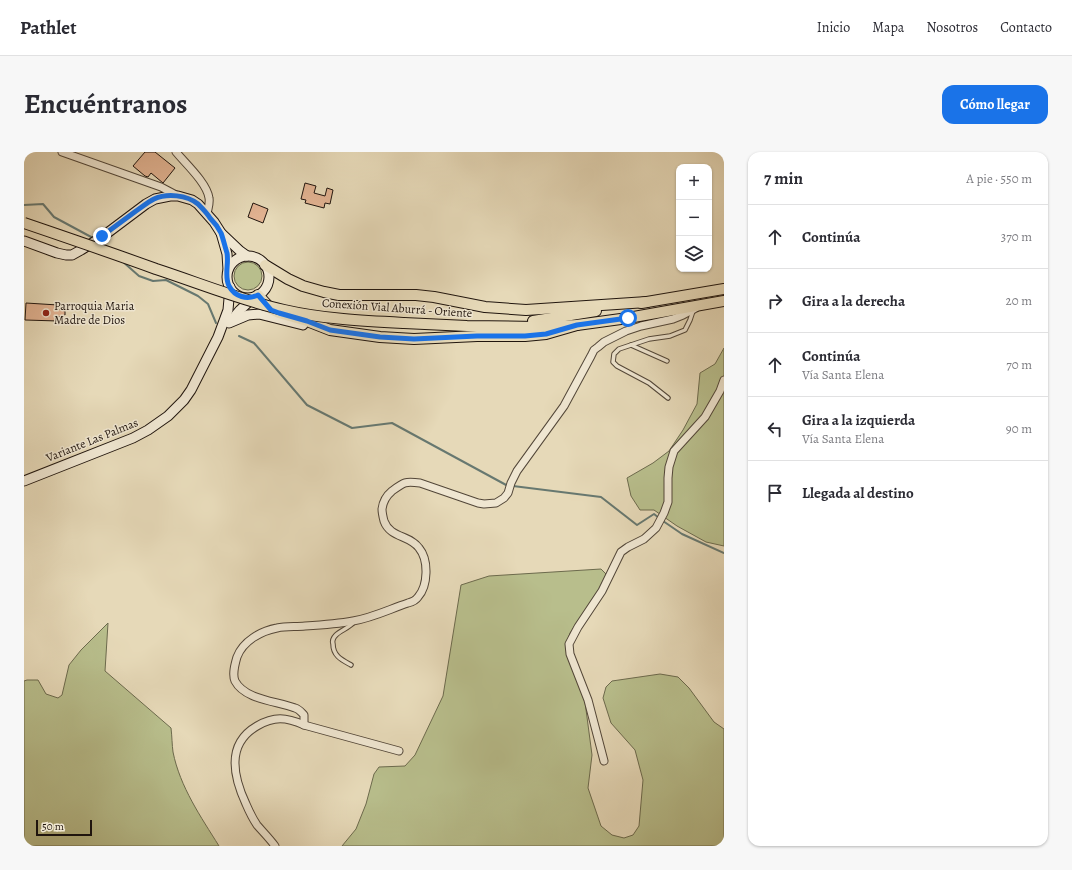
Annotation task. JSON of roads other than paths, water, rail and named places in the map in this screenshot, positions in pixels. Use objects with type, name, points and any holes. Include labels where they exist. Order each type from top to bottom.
[{"type":"main road","points":[[24,241],[57,253],[72,255],[102,236],[154,199],[166,196],[178,196],[192,200],[198,204],[221,233],[247,256]]},
{"type":"main road","name":"Conexión Vial Aburrá - Oriente","points":[[24,223],[232,296],[284,310],[325,317],[375,322],[495,326]]},
{"type":"main road","points":[[221,233],[227,254],[227,279],[232,291],[240,296],[249,298],[256,296],[263,291],[269,278],[265,265]]},
{"type":"main road","points":[[228,271],[229,267],[240,257],[256,257],[265,265],[288,279],[303,286],[324,292],[339,294],[416,295],[484,307],[519,310],[647,302]]},
{"type":"main road","name":"Variante Las Palmas","points":[[24,481],[133,438],[148,430],[168,416],[184,400],[191,390],[218,337],[228,310],[230,287]]},
{"type":"main road","points":[[495,326],[724,289]]},
{"type":"main road","points":[[256,296],[271,310],[330,330]]},
{"type":"main road","name":"Variante Las Palmas","points":[[218,337],[240,310],[256,296]]},
{"type":"main road","points":[[495,326],[536,327],[577,325],[635,317],[724,301]]},
{"type":"main road","points":[[229,324],[248,315],[259,314],[316,328],[380,337],[420,339],[477,336],[525,336],[546,334],[577,325]]},
{"type":"street","points":[[62,152],[161,187],[178,196]]},
{"type":"street","points":[[176,152],[204,185],[208,192],[210,199],[207,214]]},
{"type":"street","points":[[304,725],[304,715],[296,708],[261,699],[244,691],[235,681],[235,664],[239,653],[248,642],[256,636],[278,628],[356,620],[411,602],[422,592],[426,576],[426,564],[420,548],[415,543],[394,534],[386,526],[382,512],[382,505],[385,498],[404,482],[412,482],[420,483],[484,504],[496,503],[504,498],[508,493],[517,471],[564,406],[594,350],[604,342],[626,331],[673,319],[696,307]]},
{"type":"street","points":[[604,761],[588,700],[570,654],[569,644],[578,627],[602,591],[621,552],[644,539],[656,528],[668,502],[669,467],[674,452],[705,417],[724,380]]},
{"type":"street","points":[[275,846],[257,824],[243,797],[234,765],[234,757],[237,748],[241,740],[250,730],[264,722],[277,718],[291,720],[398,751]]},
{"type":"lane","points":[[668,398],[649,383],[617,366],[613,362],[613,357],[616,351],[631,345],[649,339],[670,336],[686,330],[696,307]]},
{"type":"lane","points":[[631,345],[667,361]]},
{"type":"lane","points":[[351,665],[338,657],[335,653],[332,642],[336,635],[351,626],[356,620]]},
{"type":"waterway","points":[[24,205],[43,204],[54,217],[93,238]]},
{"type":"waterway","points":[[122,261],[139,276],[153,281],[166,280],[198,296],[208,304],[216,323]]},
{"type":"waterway","points":[[239,336],[254,343],[307,405],[352,428],[392,423],[508,486]]},
{"type":"waterway","points":[[513,486],[601,497],[637,525],[654,514],[659,518]]},
{"type":"waterway","points":[[663,521],[682,534],[724,553]]},
{"type":"place","name":"Parroquia Maria Madre de Dios","points":[[46,313]]}]
